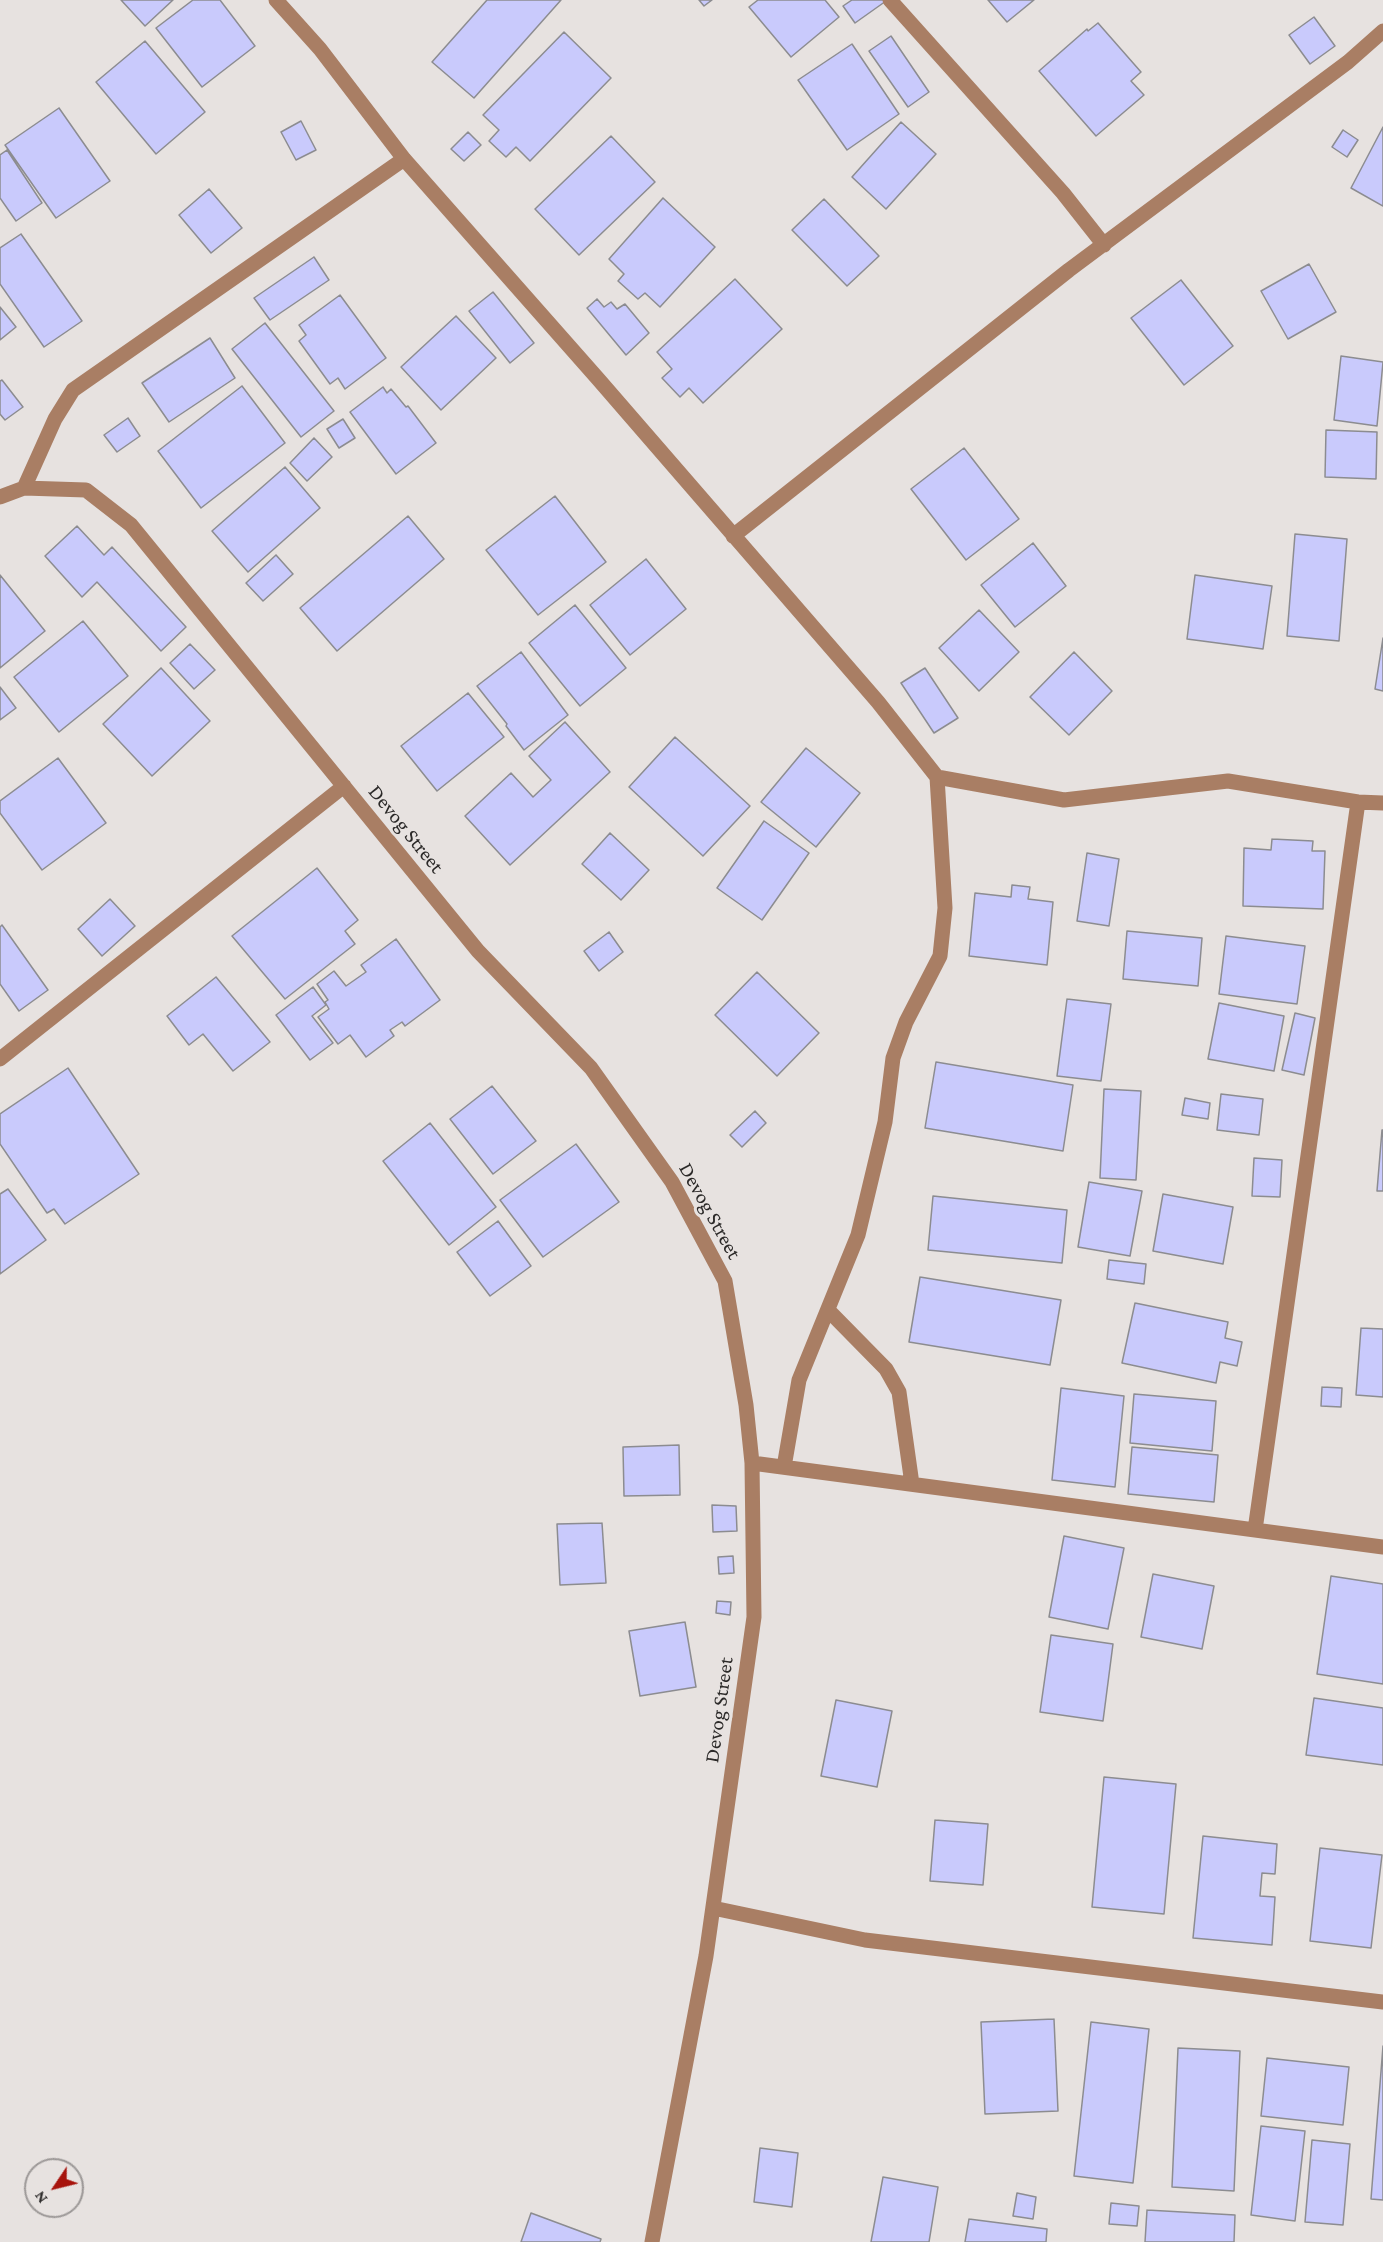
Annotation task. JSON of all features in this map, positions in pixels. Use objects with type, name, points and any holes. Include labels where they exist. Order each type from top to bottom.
[{"type":"street","points":[[276,0],[320,50],[404,159],[878,702],[938,777],[945,908],[940,956],[906,1022],[893,1058],[885,1122],[858,1235],[799,1380],[784,1467]]},
{"type":"street","points":[[890,0],[1055,184],[1104,245]]},
{"type":"street","points":[[733,536],[1069,270],[1348,62],[1383,31]]},
{"type":"street","points":[[24,488],[54,419],[73,390],[404,159]]},
{"type":"street","name":"Devog Street","points":[[0,497],[24,488],[86,490],[131,525],[478,951],[591,1068],[672,1182],[725,1281],[746,1405],[752,1463],[754,1617],[706,1956],[652,2242]]},
{"type":"street","points":[[938,777],[1064,800],[1228,781],[1358,802],[1383,803]]},
{"type":"street","points":[[0,1059],[344,786]]},
{"type":"street","points":[[1255,1530],[1358,802]]},
{"type":"street","points":[[828,1310],[886,1369],[898,1392],[912,1484]]},
{"type":"street","points":[[752,1463],[1383,1547]]},
{"type":"street","points":[[713,1908],[865,1940],[1383,2002]]},
{"type":"building","points":[[121,0],[173,0],[145,26]]},
{"type":"building","points":[[193,0],[220,0],[255,46],[202,87],[156,28]]},
{"type":"building","points":[[487,0],[561,0],[474,98],[432,62]]},
{"type":"building","points":[[699,0],[712,0],[704,6]]},
{"type":"building","points":[[758,0],[825,0],[839,17],[791,57],[749,7]]},
{"type":"building","points":[[852,0],[886,1],[855,23],[843,6]]},
{"type":"building","points":[[988,0],[1034,0],[1007,22]]},
{"type":"building","points":[[1314,17],[1335,46],[1310,64],[1289,35]]},
{"type":"building","points":[[1098,23],[1141,72],[1131,81],[1144,95],[1096,136],[1039,71],[1087,29],[1088,31]]},
{"type":"building","points":[[564,32],[611,78],[530,161],[516,147],[506,157],[489,141],[499,130],[483,115]]},
{"type":"building","points":[[891,36],[929,92],[908,107],[869,51]]},
{"type":"building","points":[[145,41],[205,112],[156,154],[96,82]]},
{"type":"building","points":[[852,44],[899,114],[847,150],[798,80]]},
{"type":"building","points":[[59,108],[110,181],[56,218],[5,145]]},
{"type":"building","points":[[301,121],[316,150],[296,160],[281,132]]},
{"type":"building","points":[[901,122],[936,154],[886,209],[852,177]]},
{"type":"building","points":[[1383,127],[1383,206],[1351,188]]},
{"type":"building","points":[[1343,130],[1358,140],[1347,157],[1332,147]]},
{"type":"building","points":[[468,132],[481,145],[464,161],[451,149]]},
{"type":"building","points":[[611,136],[655,182],[579,255],[535,209]]},
{"type":"building","points":[[7,150],[42,203],[16,221],[0,198],[0,155]]},
{"type":"building","points":[[209,189],[242,228],[211,253],[179,215]]},
{"type":"building","points":[[663,198],[715,247],[660,307],[645,293],[638,299],[618,281],[624,274],[609,259]]},
{"type":"building","points":[[824,199],[879,256],[847,286],[792,230]]},
{"type":"building","points":[[21,234],[82,321],[44,347],[0,284],[0,248]]},
{"type":"building","points":[[314,257],[329,280],[270,320],[254,298]]},
{"type":"building","points":[[1309,264],[1336,312],[1288,339],[1261,291]]},
{"type":"building","points":[[735,279],[782,329],[703,403],[689,388],[680,397],[662,378],[672,369],[657,352]]},
{"type":"building","points":[[1181,280],[1233,346],[1184,385],[1131,318]]},
{"type":"building","points":[[493,292],[534,343],[510,363],[469,311]]},
{"type":"building","points":[[340,295],[386,358],[345,389],[338,378],[330,384],[299,341],[306,335],[299,325]]},
{"type":"building","points":[[597,299],[604,307],[611,302],[617,309],[625,304],[649,333],[626,355],[587,308]]},
{"type":"building","points":[[0,307],[16,327],[0,340]]},
{"type":"building","points":[[456,316],[496,358],[441,410],[401,367]]},
{"type":"building","points":[[265,323],[334,411],[301,437],[232,349]]},
{"type":"building","points":[[210,338],[235,378],[169,422],[142,383]]},
{"type":"building","points":[[1341,356],[1383,362],[1377,426],[1334,420]]},
{"type":"building","points":[[2,380],[23,407],[5,420],[0,414],[0,381]]},
{"type":"building","points":[[242,386],[285,443],[201,508],[158,451]]},
{"type":"building","points":[[383,387],[387,393],[391,389],[406,407],[408,406],[436,443],[396,474],[350,412]]},
{"type":"building","points":[[128,418],[140,436],[117,452],[104,435]]},
{"type":"building","points":[[343,419],[355,438],[339,448],[327,429]]},
{"type":"building","points":[[1326,430],[1377,432],[1376,479],[1325,477]]},
{"type":"building","points":[[314,438],[332,457],[307,481],[290,463]]},
{"type":"building","points":[[964,448],[1019,519],[966,560],[911,489]]},
{"type":"building","points":[[285,467],[320,508],[248,572],[212,531]]},
{"type":"building","points":[[555,496],[606,562],[538,615],[486,550]]},
{"type":"building","points":[[408,516],[444,559],[337,651],[300,608]]},
{"type":"building","points":[[77,526],[104,555],[112,547],[186,627],[161,651],[97,582],[82,597],[45,556]]},
{"type":"building","points":[[1295,534],[1347,539],[1339,641],[1287,636]]},
{"type":"building","points":[[1033,543],[1066,586],[1015,627],[981,585]]},
{"type":"building","points":[[276,555],[293,574],[263,601],[246,583]]},
{"type":"building","points":[[646,559],[686,609],[630,655],[590,605]]},
{"type":"building","points":[[0,575],[45,631],[0,668]]},
{"type":"building","points":[[1195,575],[1272,586],[1263,649],[1187,639]]},
{"type":"building","points":[[575,605],[626,668],[580,706],[529,643]]},
{"type":"building","points":[[979,610],[1019,652],[979,691],[939,648]]},
{"type":"building","points":[[83,621],[128,676],[59,732],[14,677]]},
{"type":"building","points":[[1383,638],[1383,691],[1375,689]]},
{"type":"building","points":[[190,644],[215,670],[194,689],[170,663]]},
{"type":"building","points":[[521,652],[568,715],[524,750],[477,686]]},
{"type":"building","points":[[1074,652],[1112,691],[1069,735],[1030,697]]},
{"type":"building","points":[[161,668],[210,721],[152,776],[103,724]]},
{"type":"building","points":[[925,668],[958,718],[934,733],[901,683]]},
{"type":"building","points":[[0,687],[16,708],[0,720]]},
{"type":"building","points":[[468,693],[504,737],[437,791],[401,746]]},
{"type":"building","points":[[565,722],[610,772],[510,865],[465,816],[511,773],[533,797],[551,780],[529,756]]},
{"type":"building","points":[[675,737],[750,806],[703,856],[629,787]]},
{"type":"building","points":[[806,748],[860,793],[816,847],[761,802]]},
{"type":"building","points":[[58,758],[106,823],[42,870],[0,813],[0,801]]},
{"type":"building","points":[[764,821],[809,853],[762,920],[717,888]]},
{"type":"building","points":[[610,833],[649,870],[621,900],[582,864]]},
{"type":"building","points":[[1272,839],[1313,841],[1312,851],[1325,851],[1323,909],[1243,906],[1244,848],[1271,850]]},
{"type":"building","points":[[1087,853],[1119,859],[1109,926],[1077,921]]},
{"type":"building","points":[[317,868],[358,920],[345,931],[355,944],[285,999],[232,936]]},
{"type":"building","points":[[1012,885],[1030,887],[1028,899],[1053,902],[1047,965],[969,956],[975,893],[1011,897]]},
{"type":"building","points":[[110,899],[135,926],[102,956],[78,929]]},
{"type":"building","points":[[2,925],[48,990],[19,1011],[0,984],[0,927]]},
{"type":"building","points":[[1127,931],[1202,938],[1198,986],[1123,979]]},
{"type":"building","points":[[609,932],[623,952],[599,971],[584,951]]},
{"type":"building","points":[[1226,936],[1305,946],[1297,1004],[1219,994]]},
{"type":"building","points":[[396,939],[440,1000],[405,1026],[402,1022],[390,1030],[394,1036],[366,1057],[350,1035],[338,1044],[318,1017],[329,1009],[325,1002],[328,1000],[317,984],[334,971],[346,986],[366,972],[361,965]]},
{"type":"building","points":[[757,972],[819,1033],[777,1076],[715,1015]]},
{"type":"building","points":[[216,977],[270,1042],[233,1071],[203,1034],[189,1045],[167,1016]]},
{"type":"building","points":[[313,987],[326,1005],[312,1016],[333,1043],[310,1060],[276,1015]]},
{"type":"building","points":[[1067,999],[1111,1004],[1101,1081],[1057,1076]]},
{"type":"building","points":[[1219,1003],[1284,1016],[1274,1071],[1208,1059]]},
{"type":"building","points":[[1295,1013],[1315,1018],[1304,1075],[1282,1070]]},
{"type":"building","points":[[936,1062],[1073,1085],[1063,1151],[925,1128]]},
{"type":"building","points":[[68,1068],[139,1174],[65,1224],[54,1209],[47,1213],[0,1144],[0,1114]]},
{"type":"building","points":[[492,1086],[536,1141],[493,1174],[450,1119]]},
{"type":"building","points":[[1104,1089],[1141,1091],[1136,1180],[1100,1178]]},
{"type":"building","points":[[1221,1094],[1263,1099],[1259,1135],[1217,1130]]},
{"type":"building","points":[[1185,1098],[1210,1103],[1208,1119],[1182,1115]]},
{"type":"building","points":[[755,1111],[766,1123],[742,1147],[730,1135]]},
{"type":"building","points":[[430,1123],[496,1207],[449,1245],[383,1161]]},
{"type":"building","points":[[1382,1130],[1383,1191],[1377,1191]]},
{"type":"building","points":[[576,1144],[619,1202],[543,1257],[500,1200]]},
{"type":"building","points":[[1254,1158],[1282,1160],[1280,1197],[1252,1196]]},
{"type":"building","points":[[1089,1182],[1142,1191],[1130,1256],[1078,1247]]},
{"type":"building","points":[[8,1189],[46,1240],[0,1274],[0,1194]]},
{"type":"building","points":[[1163,1194],[1233,1207],[1223,1264],[1153,1251]]},
{"type":"building","points":[[933,1196],[1067,1210],[1062,1263],[928,1250]]},
{"type":"building","points":[[498,1221],[531,1266],[490,1296],[457,1252]]},
{"type":"building","points":[[1109,1260],[1146,1264],[1144,1284],[1107,1279]]},
{"type":"building","points":[[920,1277],[1061,1300],[1050,1365],[909,1342]]},
{"type":"building","points":[[1135,1303],[1228,1322],[1225,1338],[1242,1342],[1237,1366],[1220,1362],[1216,1383],[1122,1363]]},
{"type":"building","points":[[1361,1328],[1383,1329],[1383,1397],[1356,1395]]},
{"type":"building","points":[[1322,1387],[1342,1388],[1341,1407],[1321,1406]]},
{"type":"building","points":[[1061,1388],[1124,1396],[1115,1487],[1052,1480]]},
{"type":"building","points":[[1134,1394],[1216,1401],[1212,1451],[1130,1443]]},
{"type":"building","points":[[679,1445],[680,1495],[624,1496],[623,1447]]},
{"type":"building","points":[[1132,1447],[1218,1455],[1214,1502],[1128,1494]]},
{"type":"building","points":[[712,1505],[736,1506],[737,1531],[713,1532]]},
{"type":"building","points":[[602,1523],[606,1583],[560,1585],[557,1524]]},
{"type":"building","points":[[1064,1536],[1124,1548],[1108,1629],[1049,1617]]},
{"type":"building","points":[[733,1556],[734,1573],[719,1574],[718,1557]]},
{"type":"building","points":[[1153,1574],[1214,1586],[1202,1649],[1141,1637]]},
{"type":"building","points":[[1331,1576],[1383,1584],[1383,1684],[1317,1674]]},
{"type":"building","points":[[717,1601],[731,1602],[730,1615],[716,1613]]},
{"type":"building","points":[[685,1622],[696,1687],[640,1696],[629,1631]]},
{"type":"building","points":[[1051,1635],[1113,1644],[1103,1721],[1040,1712]]},
{"type":"building","points":[[1314,1698],[1383,1708],[1383,1765],[1306,1755]]},
{"type":"building","points":[[836,1700],[892,1711],[877,1787],[821,1776]]},
{"type":"building","points":[[1104,1777],[1176,1784],[1164,1914],[1092,1907]]},
{"type":"building","points":[[935,1820],[988,1824],[983,1885],[930,1881]]},
{"type":"building","points":[[1203,1836],[1277,1844],[1275,1874],[1262,1873],[1260,1896],[1275,1897],[1272,1945],[1193,1938]]},
{"type":"building","points":[[1320,1848],[1382,1855],[1371,1948],[1310,1941]]},
{"type":"building","points":[[1054,2019],[1058,2111],[985,2114],[981,2022]]},
{"type":"building","points":[[1091,2022],[1149,2029],[1133,2183],[1074,2176]]},
{"type":"building","points":[[1383,2046],[1383,2200],[1371,2199]]},
{"type":"building","points":[[1178,2048],[1240,2051],[1234,2191],[1172,2187]]},
{"type":"building","points":[[1267,2058],[1349,2067],[1343,2125],[1261,2116]]},
{"type":"building","points":[[1261,2126],[1305,2131],[1295,2221],[1251,2215]]},
{"type":"building","points":[[1312,2140],[1350,2144],[1343,2225],[1305,2222]]},
{"type":"building","points":[[760,2148],[798,2153],[792,2207],[754,2202]]},
{"type":"building","points":[[883,2177],[938,2187],[929,2242],[871,2242]]},
{"type":"building","points":[[1017,2193],[1036,2197],[1033,2219],[1013,2216]]},
{"type":"building","points":[[1111,2203],[1139,2206],[1137,2226],[1109,2224]]},
{"type":"building","points":[[1147,2210],[1235,2215],[1234,2242],[1145,2242]]},
{"type":"building","points":[[531,2213],[601,2239],[600,2242],[521,2242]]},
{"type":"building","points":[[969,2219],[1047,2229],[1046,2242],[965,2242]]}]
